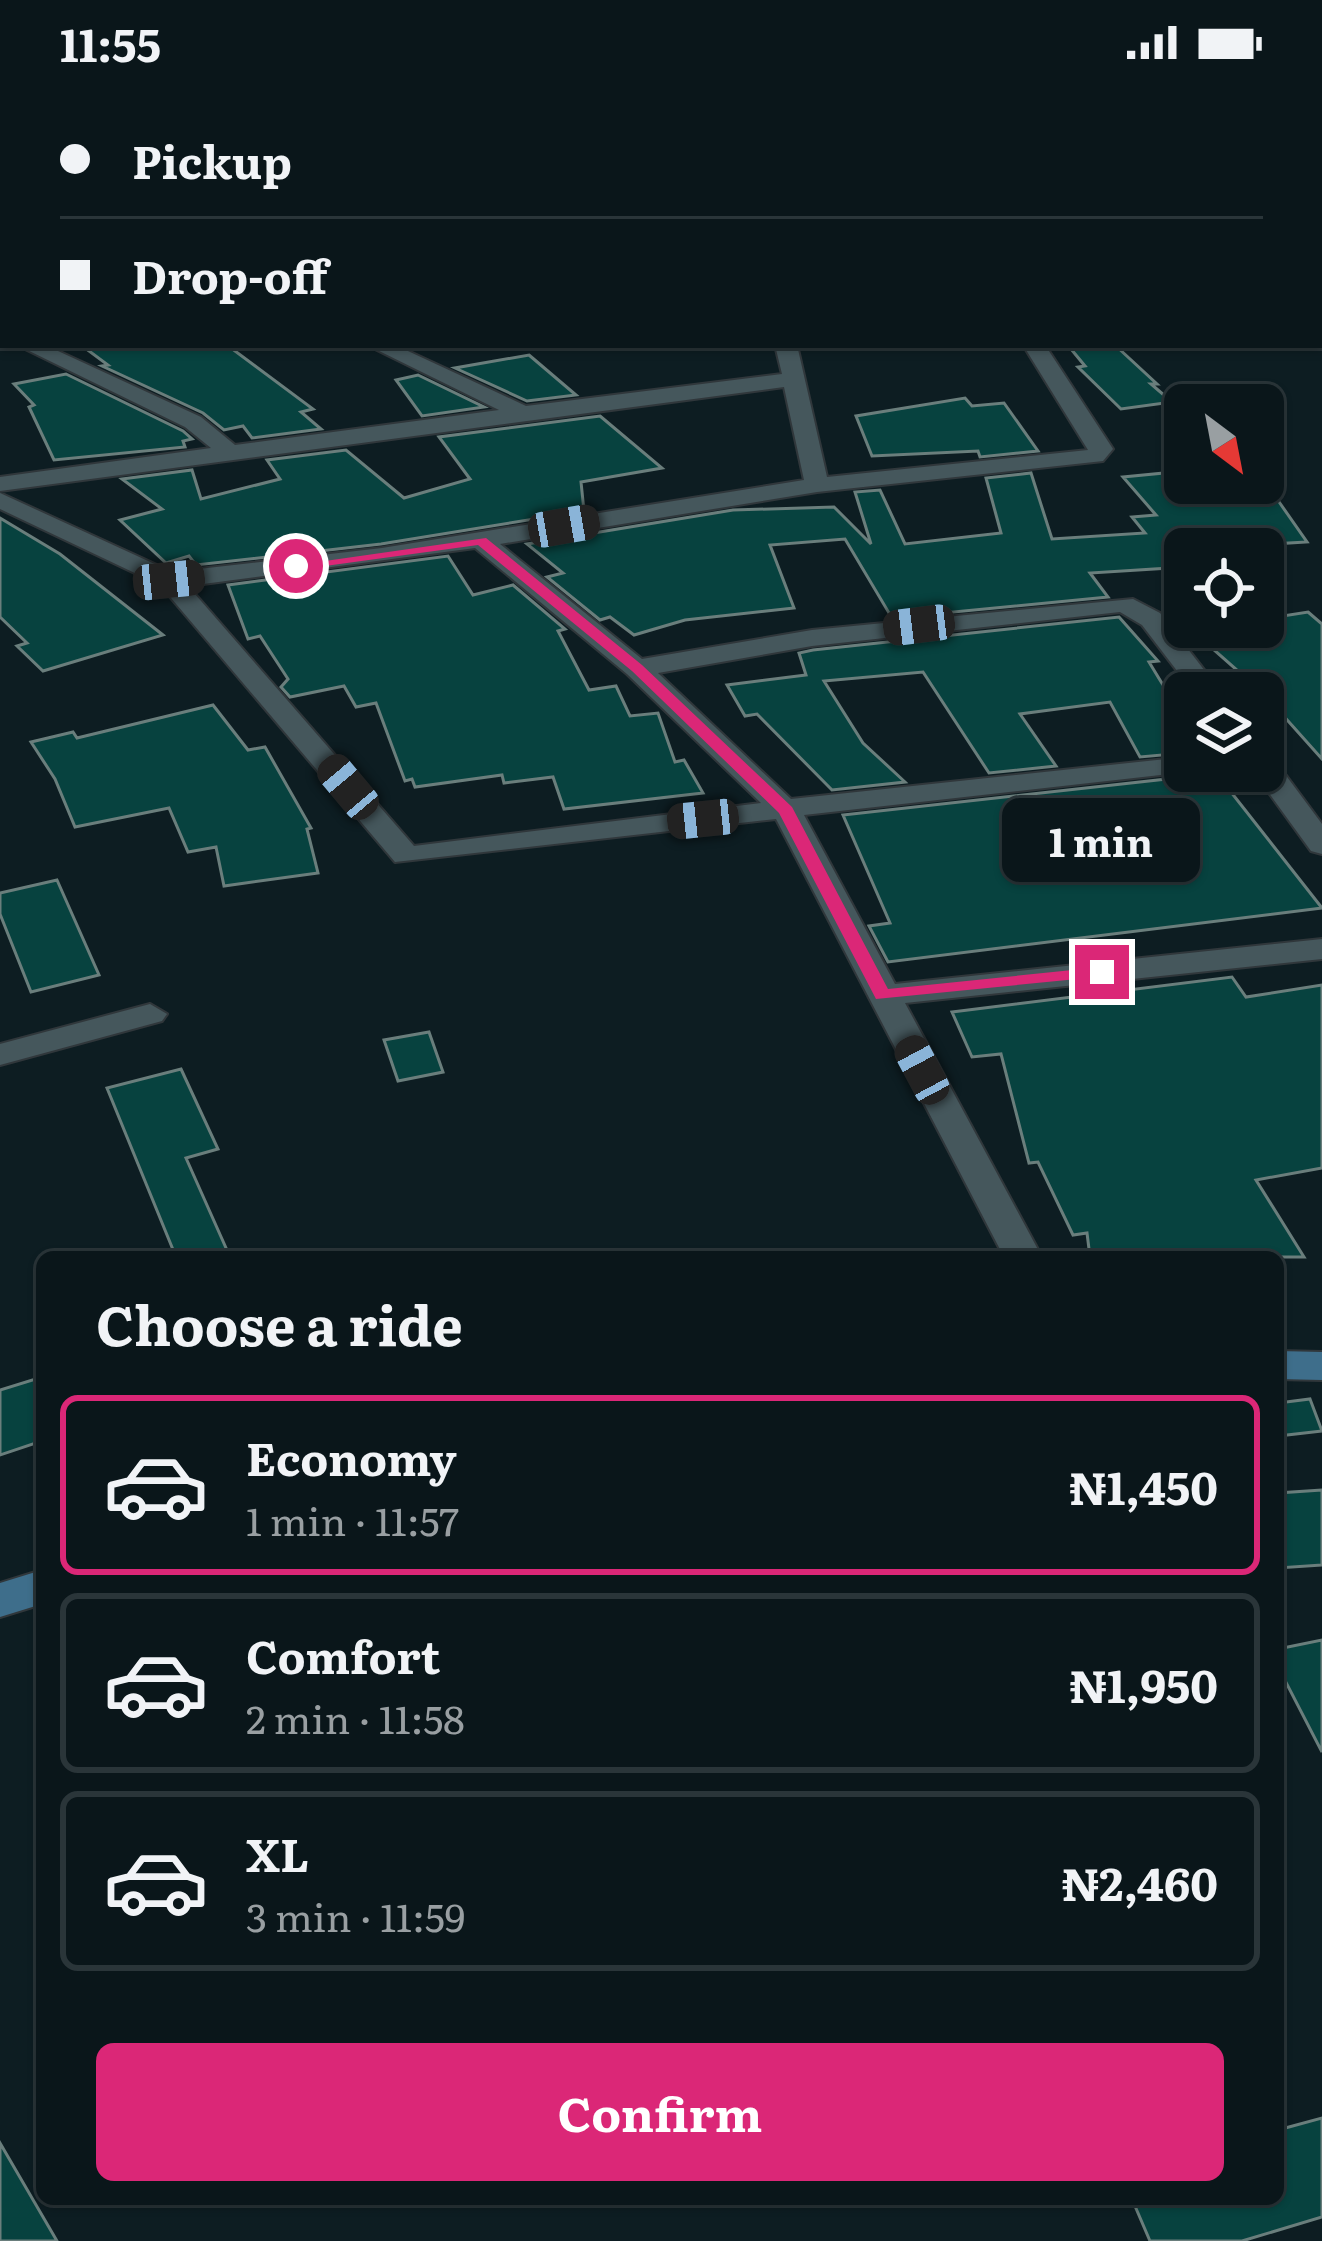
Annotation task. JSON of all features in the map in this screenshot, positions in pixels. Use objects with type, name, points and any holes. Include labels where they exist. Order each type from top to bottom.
[{"type":"main road","points":[[1284,1365],[1322,1366]]},
{"type":"main road","points":[[0,1600],[36,1589]]},
{"type":"street","points":[[34,348],[193,422],[226,449]]},
{"type":"street","points":[[384,348],[521,412]]},
{"type":"street","points":[[786,348],[817,485]]},
{"type":"street","points":[[169,580],[481,541],[817,485],[1096,456],[1101,449],[1036,348]]},
{"type":"street","points":[[0,484],[671,388],[790,380]]},
{"type":"street","points":[[0,500],[169,580],[406,856],[1164,768]]},
{"type":"street","points":[[481,541],[637,668],[786,810],[1020,1251]]},
{"type":"street","points":[[637,668],[812,638],[1124,604],[1151,619],[1192,672]]},
{"type":"street","points":[[1283,792],[1322,845]]},
{"type":"street","points":[[882,995],[1322,949]]},
{"type":"street","points":[[0,1054],[150,1014]]},
{"type":"building","points":[[85,348],[231,348],[313,409],[301,412],[321,429],[252,438],[243,426],[224,430],[203,413],[102,366],[108,365]]},
{"type":"building","points":[[1118,348],[1157,384],[1151,384],[1164,395],[1164,403],[1121,409],[1078,367],[1085,366],[1071,349]]},
{"type":"building","points":[[529,355],[576,395],[527,401],[455,368]]},
{"type":"building","points":[[66,374],[192,439],[183,441],[185,447],[54,460],[29,407],[34,405],[14,384]]},
{"type":"building","points":[[418,375],[484,407],[422,416],[396,380]]},
{"type":"building","points":[[965,398],[972,406],[1004,403],[1038,451],[980,457],[978,451],[872,456],[856,416]]},
{"type":"building","points":[[600,416],[662,468],[581,482],[584,511],[381,544],[196,565],[189,556],[166,563],[120,520],[162,509],[122,479],[192,470],[201,499],[280,479],[267,460],[346,450],[404,498],[470,479],[439,437]]},
{"type":"building","points":[[1031,473],[1052,539],[1145,533],[1132,517],[1156,515],[1123,477],[1164,473],[1164,504],[1280,504],[1307,542],[1284,543],[1284,528],[1164,528],[1164,568],[1090,573],[1108,597],[892,618],[845,539],[770,545],[794,608],[685,620],[634,635],[610,617],[600,620],[547,577],[563,573],[527,544],[733,510],[834,507],[871,544],[855,492],[880,490],[905,544],[1001,533],[986,478]]},
{"type":"building","points":[[0,518],[60,554],[163,635],[43,671],[17,646],[27,643],[0,617]]},
{"type":"building","points":[[448,556],[473,595],[513,585],[565,629],[558,631],[589,690],[616,686],[630,716],[658,713],[675,762],[684,760],[703,793],[564,809],[553,777],[504,783],[502,775],[415,787],[412,779],[405,781],[376,703],[356,707],[344,686],[290,697],[281,687],[288,679],[260,636],[248,639],[228,585]]},
{"type":"building","points":[[1308,612],[1322,624],[1322,759],[1284,716],[1284,672],[1239,672],[1212,648],[1284,648],[1284,616]]},
{"type":"building","points":[[1119,617],[1158,661],[1149,662],[1164,687],[1164,755],[1140,757],[1110,702],[1020,714],[1056,766],[989,773],[923,672],[824,681],[863,743],[905,782],[832,790],[757,714],[745,716],[727,685],[806,675],[799,653]]},
{"type":"building","points":[[213,705],[248,750],[265,747],[311,828],[307,829],[318,873],[224,886],[216,847],[188,852],[169,808],[75,827],[55,779],[31,742],[73,732],[77,738]]},
{"type":"building","points":[[1164,779],[1164,792],[1231,792],[1322,908],[888,962],[869,926],[890,923],[843,815]]},
{"type":"building","points":[[57,880],[99,975],[31,992],[0,914],[0,893]]},
{"type":"building","points":[[1232,977],[1246,997],[1322,985],[1322,1168],[1256,1180],[1304,1257],[1284,1257],[1284,1251],[1089,1251],[1087,1233],[1073,1235],[1038,1162],[1029,1163],[1001,1054],[972,1057],[952,1012]]},
{"type":"building","points":[[429,1032],[443,1072],[398,1081],[384,1040]]},
{"type":"building","points":[[181,1069],[218,1149],[186,1158],[227,1251],[174,1251],[107,1088]]},
{"type":"building","points":[[36,1379],[36,1443],[0,1455],[0,1390]]},
{"type":"building","points":[[1310,1399],[1322,1431],[1284,1435],[1284,1402]]},
{"type":"building","points":[[1322,1490],[1322,1565],[1284,1568],[1284,1493]]},
{"type":"building","points":[[1322,1640],[1322,1752],[1284,1679],[1284,1648]]},
{"type":"building","points":[[1322,2118],[1322,2217],[1242,2241],[1150,2241],[1135,2205],[1284,2205],[1284,2128]]},
{"type":"building","points":[[0,2143],[57,2241],[0,2241]]},
{"type":"route","points":[[296,566],[481,541],[637,668],[786,810],[882,995],[1102,972]]}]
